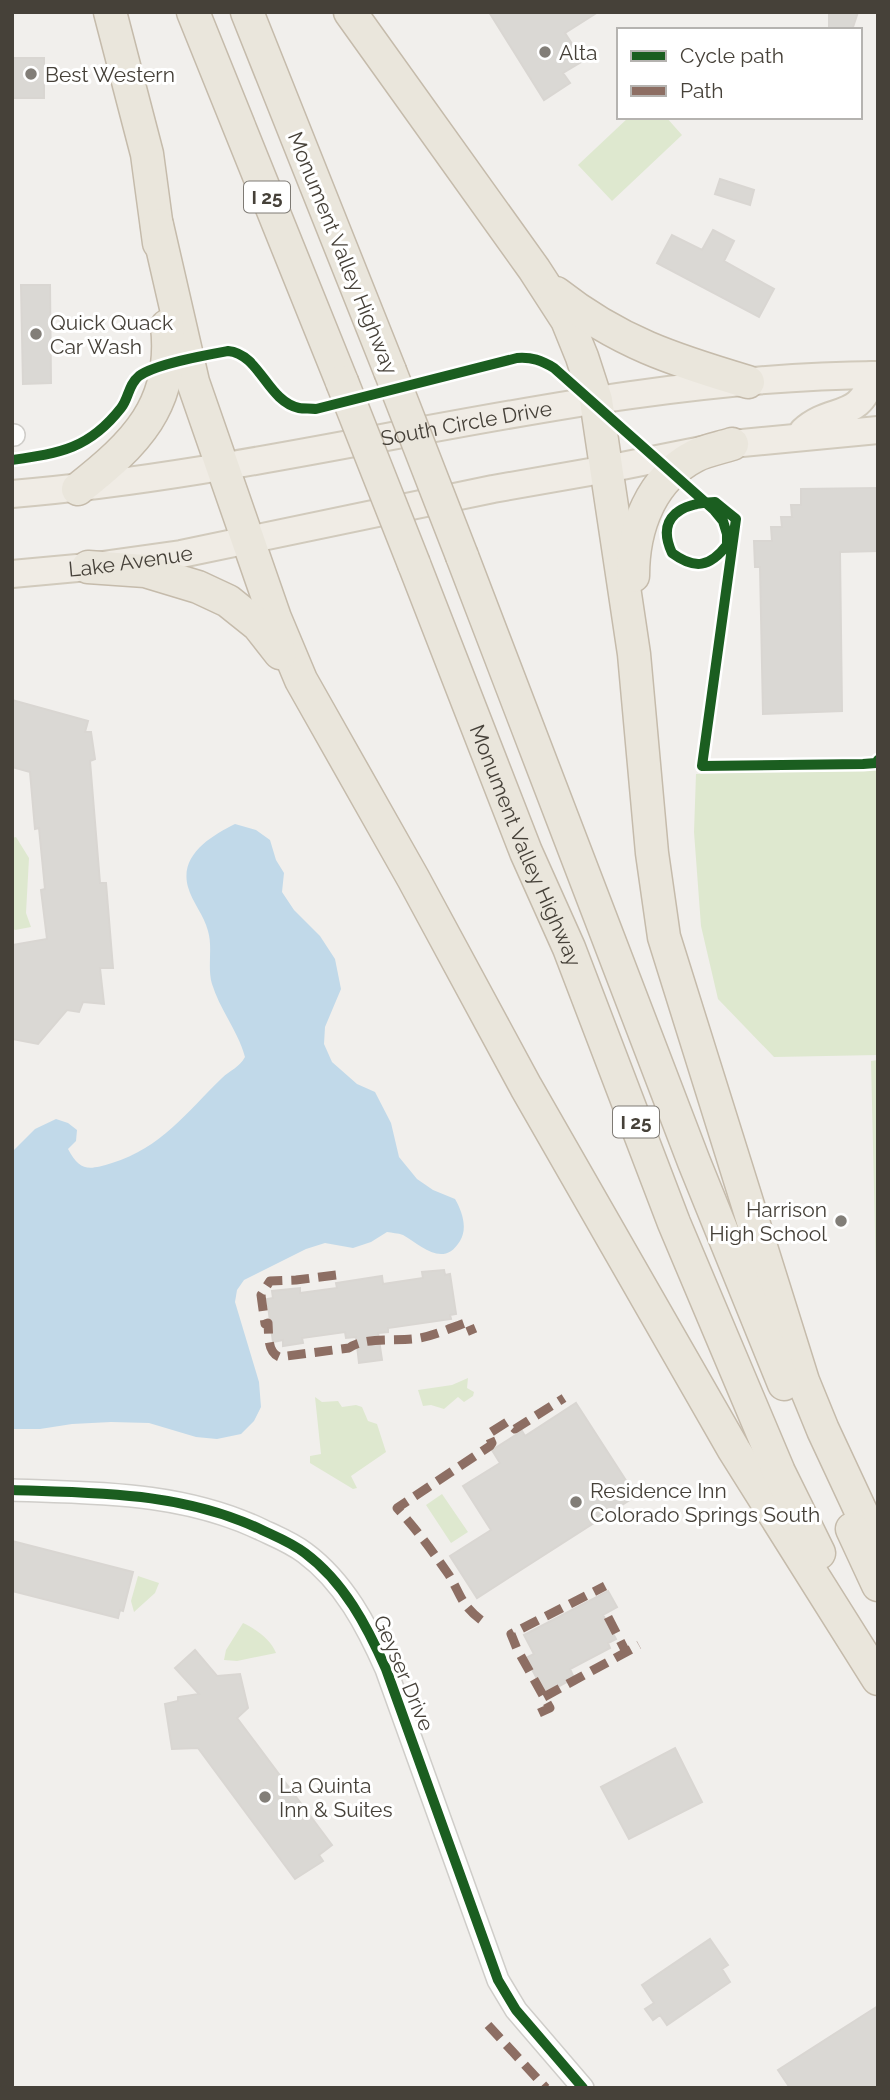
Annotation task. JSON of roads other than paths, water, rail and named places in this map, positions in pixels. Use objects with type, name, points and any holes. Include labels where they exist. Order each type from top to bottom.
[{"type":"highway","points":[[78,489],[106,467],[140,434],[153,414],[163,390],[169,338],[157,225],[146,154],[110,12]]},
{"type":"highway","name":"Monument Valley Highway","points":[[193,12],[342,382],[526,852],[569,948],[674,1223],[779,1472],[878,1671]]},
{"type":"highway","name":"Monument Valley Highway","points":[[247,12],[462,556],[694,1162],[787,1391],[878,1585]]},
{"type":"highway","points":[[350,12],[544,284],[571,329],[596,400],[634,654],[652,853],[664,937],[803,1381],[878,1548]]},
{"type":"highway","points":[[157,225],[193,382],[275,618],[301,680],[413,878],[526,1087],[734,1450],[878,1679]]},
{"type":"highway","points":[[544,284],[584,316],[636,344],[680,362],[748,382]]},
{"type":"highway","points":[[634,654],[633,562],[637,538],[649,501],[663,480],[682,464],[697,455],[732,444]]},
{"type":"highway","points":[[88,567],[145,571],[198,587],[228,601],[258,625],[301,680]]},
{"type":"main road","name":"South Circle Drive","points":[[223,467],[596,400],[748,382],[875,375]]},
{"type":"main road","points":[[797,437],[816,420],[839,414],[859,402],[868,391],[875,375]]},
{"type":"main road","points":[[249,540],[493,489],[607,470],[732,444],[878,430]]},
{"type":"main road","points":[[12,494],[78,489],[223,467]]},
{"type":"main road","name":"Lake Avenue","points":[[12,574],[181,554],[249,540]]},
{"type":"street","name":"Geyser Drive","points":[[12,1490],[123,1494],[189,1504],[224,1514],[279,1538],[305,1553],[327,1574],[347,1596],[362,1620],[386,1669],[498,1980],[516,2010],[583,2088]]},
{"type":"water","points":[[235,824],[256,830],[270,840],[276,860],[284,873],[282,892],[294,910],[320,936],[335,959],[341,989],[325,1027],[324,1044],[332,1062],[357,1084],[375,1092],[391,1123],[399,1157],[417,1179],[433,1190],[455,1199],[460,1209],[464,1231],[453,1249],[439,1254],[424,1249],[403,1235],[387,1232],[371,1242],[353,1248],[325,1243],[306,1249],[244,1280],[237,1290],[235,1302],[259,1382],[261,1407],[254,1421],[241,1434],[217,1439],[196,1437],[149,1423],[111,1422],[12,1429],[12,1152],[35,1129],[56,1119],[77,1130],[76,1141],[68,1149],[77,1162],[91,1168],[112,1163],[159,1139],[243,1061],[245,1057],[242,1047],[212,984],[208,931],[190,893],[186,876],[188,865],[199,848],[216,834]]},
{"type":"place","name":"Alta","points":[[545,52]]},
{"type":"place","name":"Best Western","points":[[31,74]]},
{"type":"place","name":"Quick Quack Car Wash","points":[[36,334]]},
{"type":"place","name":"Harrison High School","points":[[841,1221]]},
{"type":"place","name":"Residence Inn Colorado Springs South","points":[[576,1502]]},
{"type":"place","name":"La Quinta Inn & Suites","points":[[265,1797]]}]
